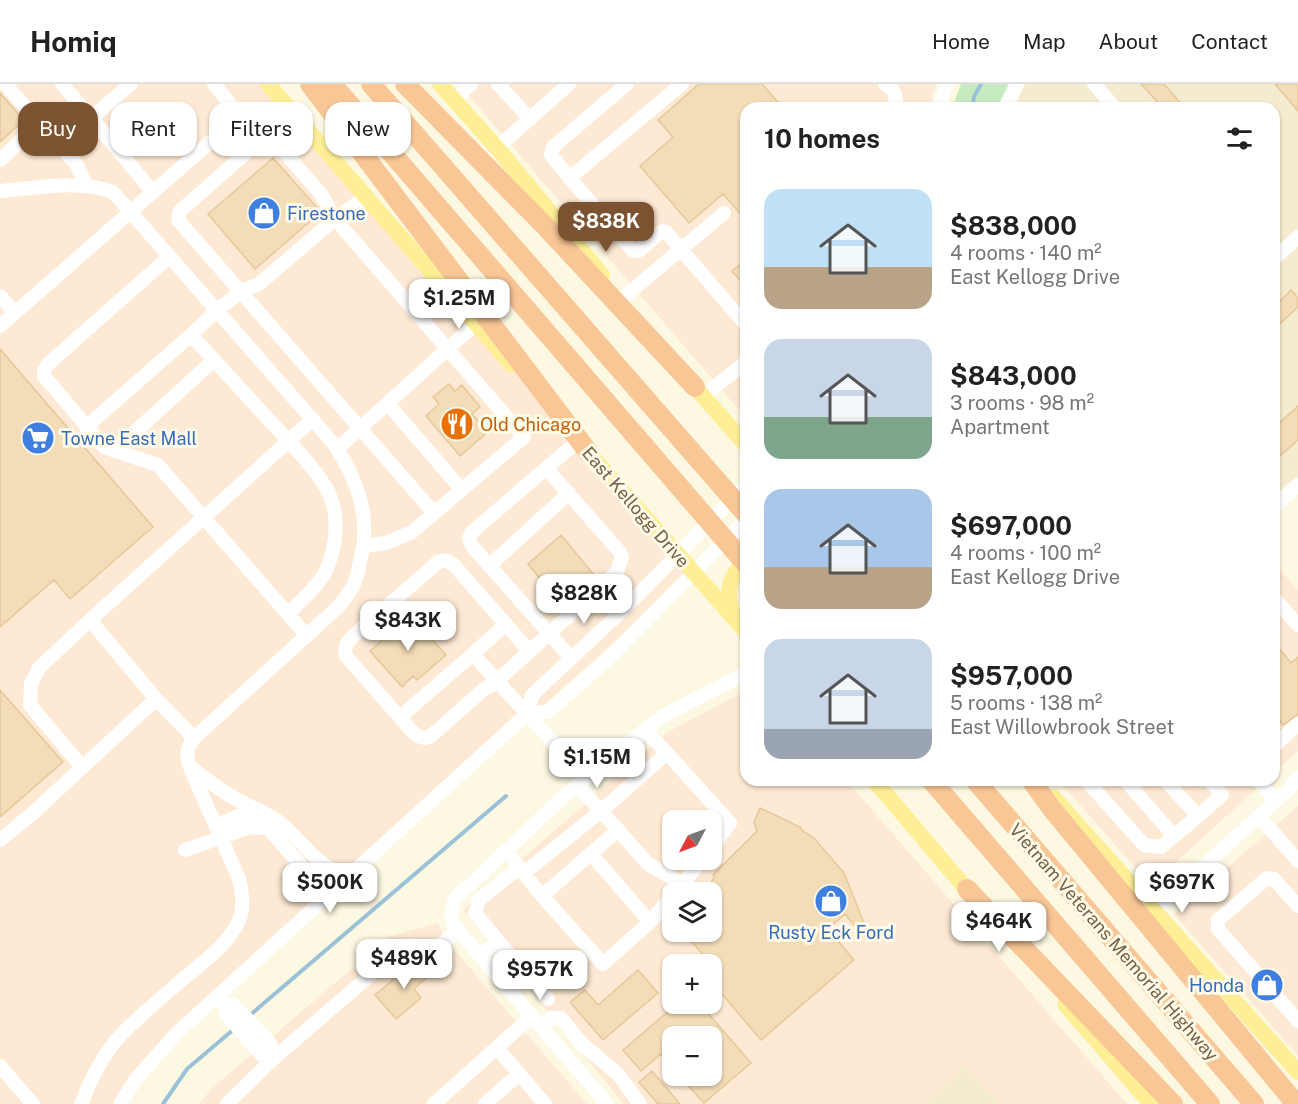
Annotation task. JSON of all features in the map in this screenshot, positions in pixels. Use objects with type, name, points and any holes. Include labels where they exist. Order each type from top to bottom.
[{"type":"highway","points":[[310,84],[481,320],[583,447]]},
{"type":"highway","points":[[332,84],[740,555]]},
{"type":"highway","points":[[371,84],[740,507]]},
{"type":"highway","points":[[405,84],[619,301],[699,392]]},
{"type":"highway","name":"Vietnam Veterans Memorial Highway","points":[[937,786],[1210,1104]]},
{"type":"highway","name":"Vietnam Veterans Memorial Highway","points":[[980,786],[1254,1104]]},
{"type":"highway","points":[[1035,786],[1052,810],[1296,1104]]},
{"type":"highway","points":[[967,889],[1173,1104]]},
{"type":"main road","points":[[268,84],[366,197],[481,320]]},
{"type":"main road","points":[[440,84],[497,148],[619,301]]},
{"type":"main road","points":[[699,392],[740,438]]},
{"type":"main road","name":"East Kellogg Drive","points":[[583,447],[740,625]]},
{"type":"main road","points":[[740,566],[736,569],[730,583],[729,601],[740,625]]},
{"type":"main road","points":[[879,786],[1151,1104]]},
{"type":"main road","points":[[1043,786],[1298,1072]]},
{"type":"street","points":[[5,84],[21,102]]},
{"type":"street","points":[[62,84],[77,102]]},
{"type":"street","points":[[98,112],[131,84]]},
{"type":"street","points":[[0,326],[240,116],[214,84]]},
{"type":"street","points":[[454,100],[471,84]]},
{"type":"street","points":[[498,84],[530,119]]},
{"type":"street","points":[[497,148],[569,84]]},
{"type":"street","points":[[627,84],[553,147],[551,155],[633,251],[640,250],[662,231],[666,232],[740,318]]},
{"type":"street","points":[[573,182],[573,175],[682,84]]},
{"type":"street","points":[[885,84],[894,90],[896,102]]},
{"type":"street","points":[[941,102],[946,84]]},
{"type":"street","points":[[1008,102],[1017,84]]},
{"type":"street","points":[[1094,84],[1110,102]]},
{"type":"street","points":[[98,126],[153,192]]},
{"type":"street","points":[[364,546],[386,543],[412,532],[524,437],[335,219],[321,194],[272,138],[256,144],[179,212],[178,220],[434,513]]},
{"type":"street","points":[[0,160],[18,143]]},
{"type":"street","points":[[69,156],[76,164],[87,186]]},
{"type":"street","points":[[0,190],[67,185],[100,187],[113,192],[337,449],[349,466],[361,498],[366,527],[355,582],[339,607],[194,738],[186,748],[189,765],[239,879],[243,895],[241,914],[234,930],[218,949],[150,1007],[118,1038],[100,1065],[81,1104]]},
{"type":"street","points":[[86,427],[217,310],[242,291],[259,285],[335,219],[366,197]]},
{"type":"street","points":[[619,301],[724,213]]},
{"type":"street","points":[[1280,254],[1298,237]]},
{"type":"street","points":[[170,256],[48,364],[44,371],[46,381],[104,447],[158,465],[307,636]]},
{"type":"street","points":[[0,296],[15,313]]},
{"type":"street","points":[[337,449],[481,320]]},
{"type":"street","points":[[191,335],[319,476],[332,500],[336,522],[331,555],[322,577],[288,614]]},
{"type":"street","points":[[115,450],[214,360]]},
{"type":"street","points":[[699,392],[740,366]]},
{"type":"street","points":[[388,404],[462,490]]},
{"type":"street","points":[[82,767],[30,705],[32,684],[39,668],[313,419]]},
{"type":"street","points":[[572,658],[489,566],[472,546],[469,538],[472,532],[546,468],[583,447]]},
{"type":"street","points":[[530,652],[453,564],[445,560],[438,562],[346,644],[346,656],[417,736],[425,738],[431,736],[530,652],[617,572],[622,557],[620,551],[546,468]]},
{"type":"street","points":[[1280,502],[1298,485]]},
{"type":"street","points":[[120,1104],[142,1071],[177,1033],[225,1004],[327,895],[528,713],[532,695],[621,612],[740,491]]},
{"type":"street","points":[[489,566],[569,493]]},
{"type":"street","points":[[528,713],[548,712],[607,660],[740,526]]},
{"type":"street","points":[[1280,604],[1298,625]]},
{"type":"street","points":[[90,620],[156,699],[194,738]]},
{"type":"street","points":[[400,717],[506,624]]},
{"type":"street","points":[[473,654],[528,713],[601,811],[648,864],[671,882]]},
{"type":"street","points":[[602,1098],[454,926],[451,914],[455,899],[581,782],[661,717],[740,676]]},
{"type":"street","points":[[0,840],[156,699]]},
{"type":"street","points":[[1280,740],[1298,724]]},
{"type":"street","points":[[645,730],[718,810]]},
{"type":"street","points":[[548,999],[475,913],[479,900],[601,811],[667,753]]},
{"type":"street","points":[[189,765],[224,793],[244,805],[268,814],[320,861],[346,878]]},
{"type":"street","points":[[1155,910],[1295,783]]},
{"type":"street","points":[[1091,786],[1144,845],[1161,847],[1222,795],[1214,786]]},
{"type":"street","points":[[1130,786],[1174,836]]},
{"type":"street","points":[[1170,786],[1198,816]]},
{"type":"street","points":[[1263,786],[1276,801]]},
{"type":"street","points":[[185,850],[218,832],[235,818],[254,813],[268,814]]},
{"type":"street","points":[[722,814],[730,823],[722,834]]},
{"type":"street","points":[[1259,816],[1298,861]]},
{"type":"street","points":[[218,832],[251,827],[268,828],[327,895]]},
{"type":"street","points":[[542,896],[618,830]]},
{"type":"street","points":[[506,851],[542,896],[603,963],[650,922],[662,908]]},
{"type":"street","points":[[591,854],[650,922]]},
{"type":"street","points":[[684,882],[694,870]]},
{"type":"street","points":[[1298,906],[1274,879],[1267,878],[1218,920],[1218,929],[1298,1021]]},
{"type":"street","points":[[227,1104],[273,1059],[404,946],[412,944],[434,947],[458,930]]},
{"type":"street","points":[[480,956],[498,941]]},
{"type":"street","points":[[225,1004],[254,1036],[271,1045],[273,1059]]},
{"type":"street","points":[[434,1104],[497,1048],[537,1022],[551,1018],[561,1018],[596,1055],[618,1074],[640,1104]]},
{"type":"street","points":[[497,1048],[546,1104]]},
{"type":"street","points":[[583,1075],[596,1055]]},
{"type":"street","points":[[0,1066],[33,1104]]},
{"type":"street","points":[[485,1104],[519,1074]]},
{"type":"shaded area","points":[[0,84],[268,84],[284,102],[209,102],[209,156],[313,156],[313,136],[325,150],[325,156],[331,156],[692,572],[177,1033],[120,1104],[0,1104]]},
{"type":"shaded area","points":[[459,84],[936,84],[931,102],[740,102],[740,411]]},
{"type":"shaded area","points":[[1025,84],[1298,84],[1298,494],[1288,483],[1280,490],[1280,102],[1017,102]]},
{"type":"shaded area","points":[[1280,570],[1298,590],[1298,751],[1280,768]]},
{"type":"shaded area","name":"Rusty Eck Ford","points":[[740,694],[740,786],[851,786],[1127,1104],[999,1104],[966,1066],[924,1104],[624,1104],[463,910],[668,732]]},
{"type":"shaded area","points":[[1063,786],[1259,786],[1151,885]]},
{"type":"shaded area","name":"Honda","points":[[1298,806],[1298,1056],[1174,914]]},
{"type":"shaded area","points":[[438,923],[444,938],[587,1104],[199,1104],[212,1088],[390,936]]},
{"type":"shaded area","points":[[966,1066],[999,1104],[924,1104]]},
{"type":"green space","points":[[961,84],[1009,84],[1000,102],[954,102]]},
{"type":"building","points":[[699,84],[762,84],[778,102],[740,102],[740,213],[723,194],[689,223],[640,166],[673,137],[658,120]]},
{"type":"building","points":[[1141,84],[1164,84],[1180,102],[1158,102]]},
{"type":"building","points":[[1275,84],[1298,84],[1298,111]]},
{"type":"building","points":[[0,93],[18,113],[18,126],[0,142]]},
{"type":"building","name":"Firestone","points":[[273,158],[321,212],[255,269],[208,214]]},
{"type":"building","points":[[740,265],[740,280],[732,271]]},
{"type":"building","points":[[1291,290],[1298,298],[1298,307],[1280,324],[1280,301]]},
{"type":"building","name":"Towne East Mall","points":[[0,349],[153,527],[70,599],[54,580],[0,627]]},
{"type":"building","name":"Old Chicago","points":[[449,384],[455,391],[462,385],[480,407],[472,414],[488,432],[460,456],[426,416],[439,404],[433,397]]},
{"type":"building","points":[[1298,406],[1298,440],[1280,456],[1280,422]]},
{"type":"building","points":[[561,535],[594,575],[575,591],[571,588],[554,603],[538,584],[542,581],[528,564]]},
{"type":"building","points":[[411,615],[446,655],[417,680],[413,676],[402,687],[370,651]]},
{"type":"building","points":[[1280,649],[1291,663],[1298,657],[1298,714],[1283,725],[1280,721]]},
{"type":"building","points":[[0,690],[63,762],[0,817]]},
{"type":"building","points":[[760,808],[800,827],[813,837],[844,873],[864,923],[857,929],[845,914],[828,929],[854,960],[761,1040],[722,994],[722,954],[702,954],[692,942],[722,942],[722,882],[712,882],[713,875],[718,870],[722,870],[722,866],[757,831],[754,822]]},
{"type":"building","points":[[418,959],[431,974],[414,989],[421,998],[396,1019],[375,995]]},
{"type":"building","points":[[638,970],[658,993],[603,1040],[570,1002],[585,990],[598,1005]]},
{"type":"building","points":[[665,1014],[709,1014],[719,1026],[662,1026],[662,1055],[641,1071],[623,1050]]},
{"type":"building","points":[[722,1029],[751,1063],[704,1103],[688,1086],[722,1086]]},
{"type":"building","points":[[652,1071],[662,1086],[665,1086],[680,1104],[658,1104],[639,1082]]},
{"type":"waterway","points":[[973,102],[981,84]]},
{"type":"waterway","points":[[249,1016],[506,796]]},
{"type":"waterway","points":[[163,1104],[187,1069],[234,1029]]},
{"type":"place","name":"Firestone","points":[[264,213]]},
{"type":"place","name":"Old Chicago","points":[[457,424]]},
{"type":"place","name":"Towne East Mall","points":[[38,438]]},
{"type":"place","name":"Rusty Eck Ford","points":[[831,901]]},
{"type":"place","name":"Honda","points":[[1267,985]]}]
